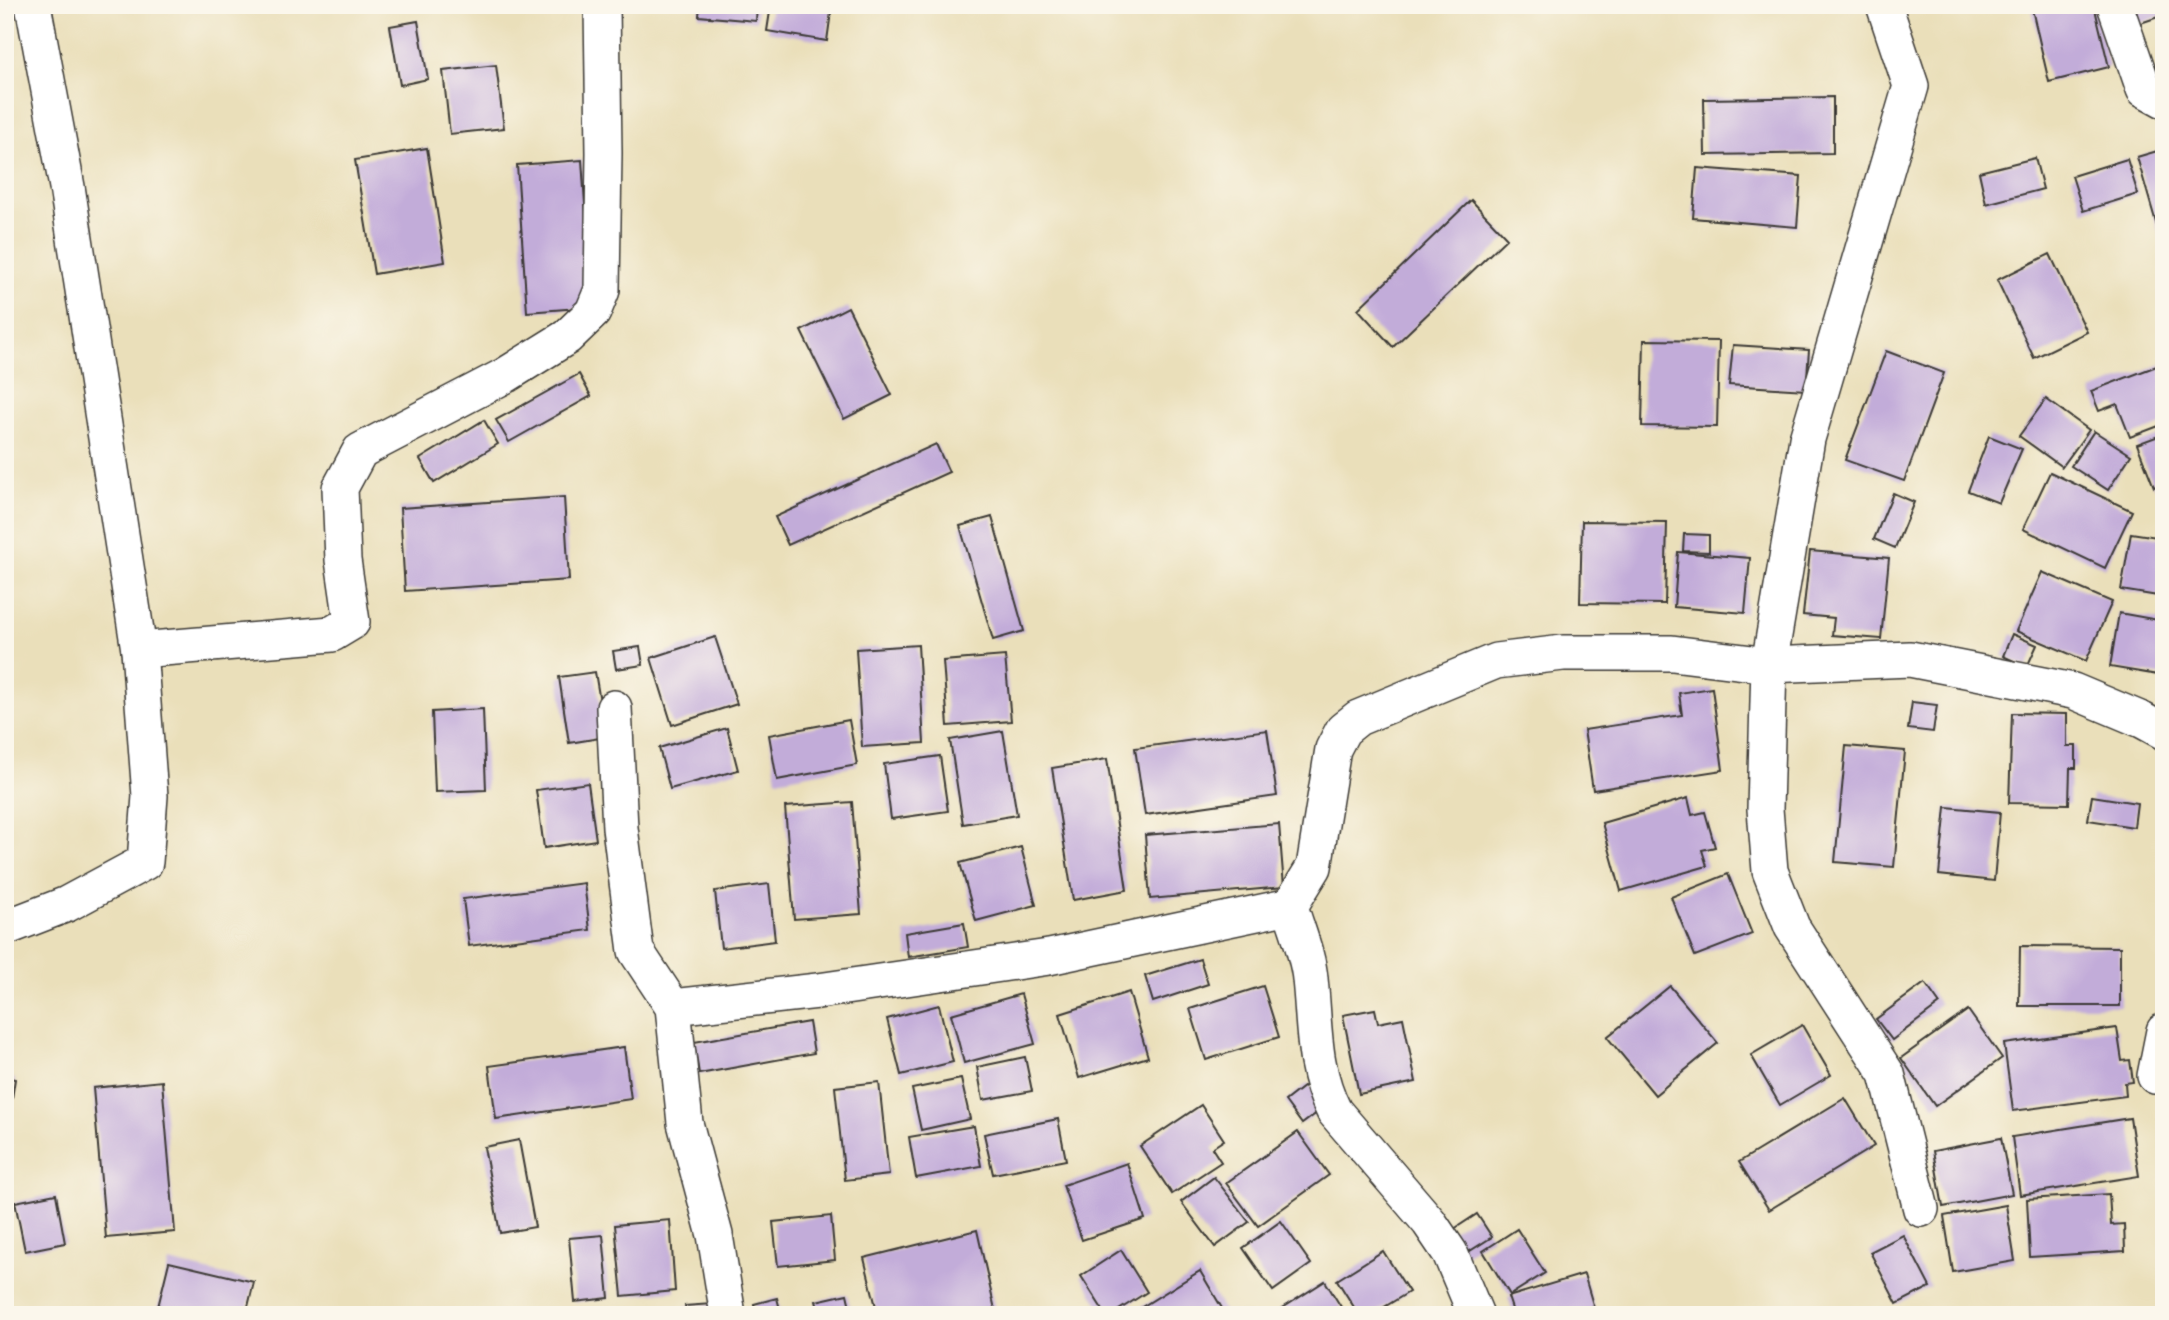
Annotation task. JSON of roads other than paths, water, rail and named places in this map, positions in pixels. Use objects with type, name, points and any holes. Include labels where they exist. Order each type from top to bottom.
[{"type":"street","points":[[5,928],[67,904],[145,862],[150,796],[139,650],[67,187],[33,5]]},
{"type":"street","points":[[139,650],[332,634],[352,622],[343,561],[340,488],[360,451],[506,375],[567,337],[593,312],[602,290],[602,5]]},
{"type":"street","points":[[1884,5],[1911,86],[1807,439],[1769,665],[1765,809],[1770,870],[1793,927],[1887,1074],[1921,1209]]},
{"type":"street","points":[[2115,5],[2144,89],[2164,100]]},
{"type":"street","points":[[673,1007],[818,991],[1049,957],[1290,906],[1314,867],[1333,749],[1343,730],[1358,718],[1496,661],[1563,653],[1672,653],[1769,665],[1910,659],[2073,691],[2164,732]]},
{"type":"street","points":[[614,708],[620,828],[636,951],[673,1007],[685,1123],[715,1235],[728,1315]]},
{"type":"street","points":[[1290,906],[1310,976],[1314,1050],[1328,1100],[1334,1111],[1429,1222],[1450,1253],[1476,1315]]},
{"type":"street","points":[[2155,1076],[2164,1031]]}]
